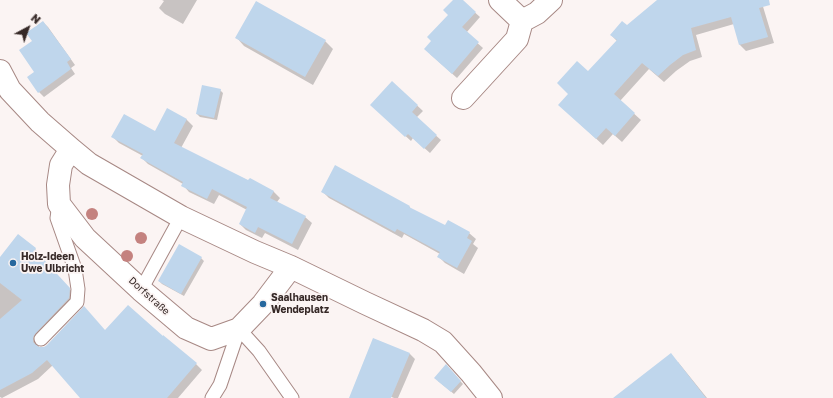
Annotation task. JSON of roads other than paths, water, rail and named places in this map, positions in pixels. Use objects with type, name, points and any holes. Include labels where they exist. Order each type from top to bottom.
[{"type":"street","points":[[500,0],[522,20]]},
{"type":"street","points":[[522,20],[537,13],[550,0]]},
{"type":"street","points":[[463,98],[517,39],[522,20]]},
{"type":"street","points":[[0,71],[10,90],[40,122],[89,164],[181,217],[255,252],[291,267],[365,304],[422,330],[443,342],[491,398]]},
{"type":"street","points":[[59,204],[58,185],[61,165],[71,149]]},
{"type":"street","name":"Dorfstraße","points":[[59,204],[85,238],[141,290],[186,328],[212,339],[239,329],[263,304],[291,267]]},
{"type":"lane","points":[[41,340],[77,302],[78,289],[75,268],[57,218],[59,204]]},
{"type":"lane","points":[[141,290],[181,217]]},
{"type":"lane","points":[[212,398],[220,385],[239,329],[259,351],[292,398]]},
{"type":"place","name":"Holz-Ideen Uwe Ulbricht","points":[[13,263]]},
{"type":"place","name":"Saalhausen Wendeplatz","points":[[263,304]]}]
